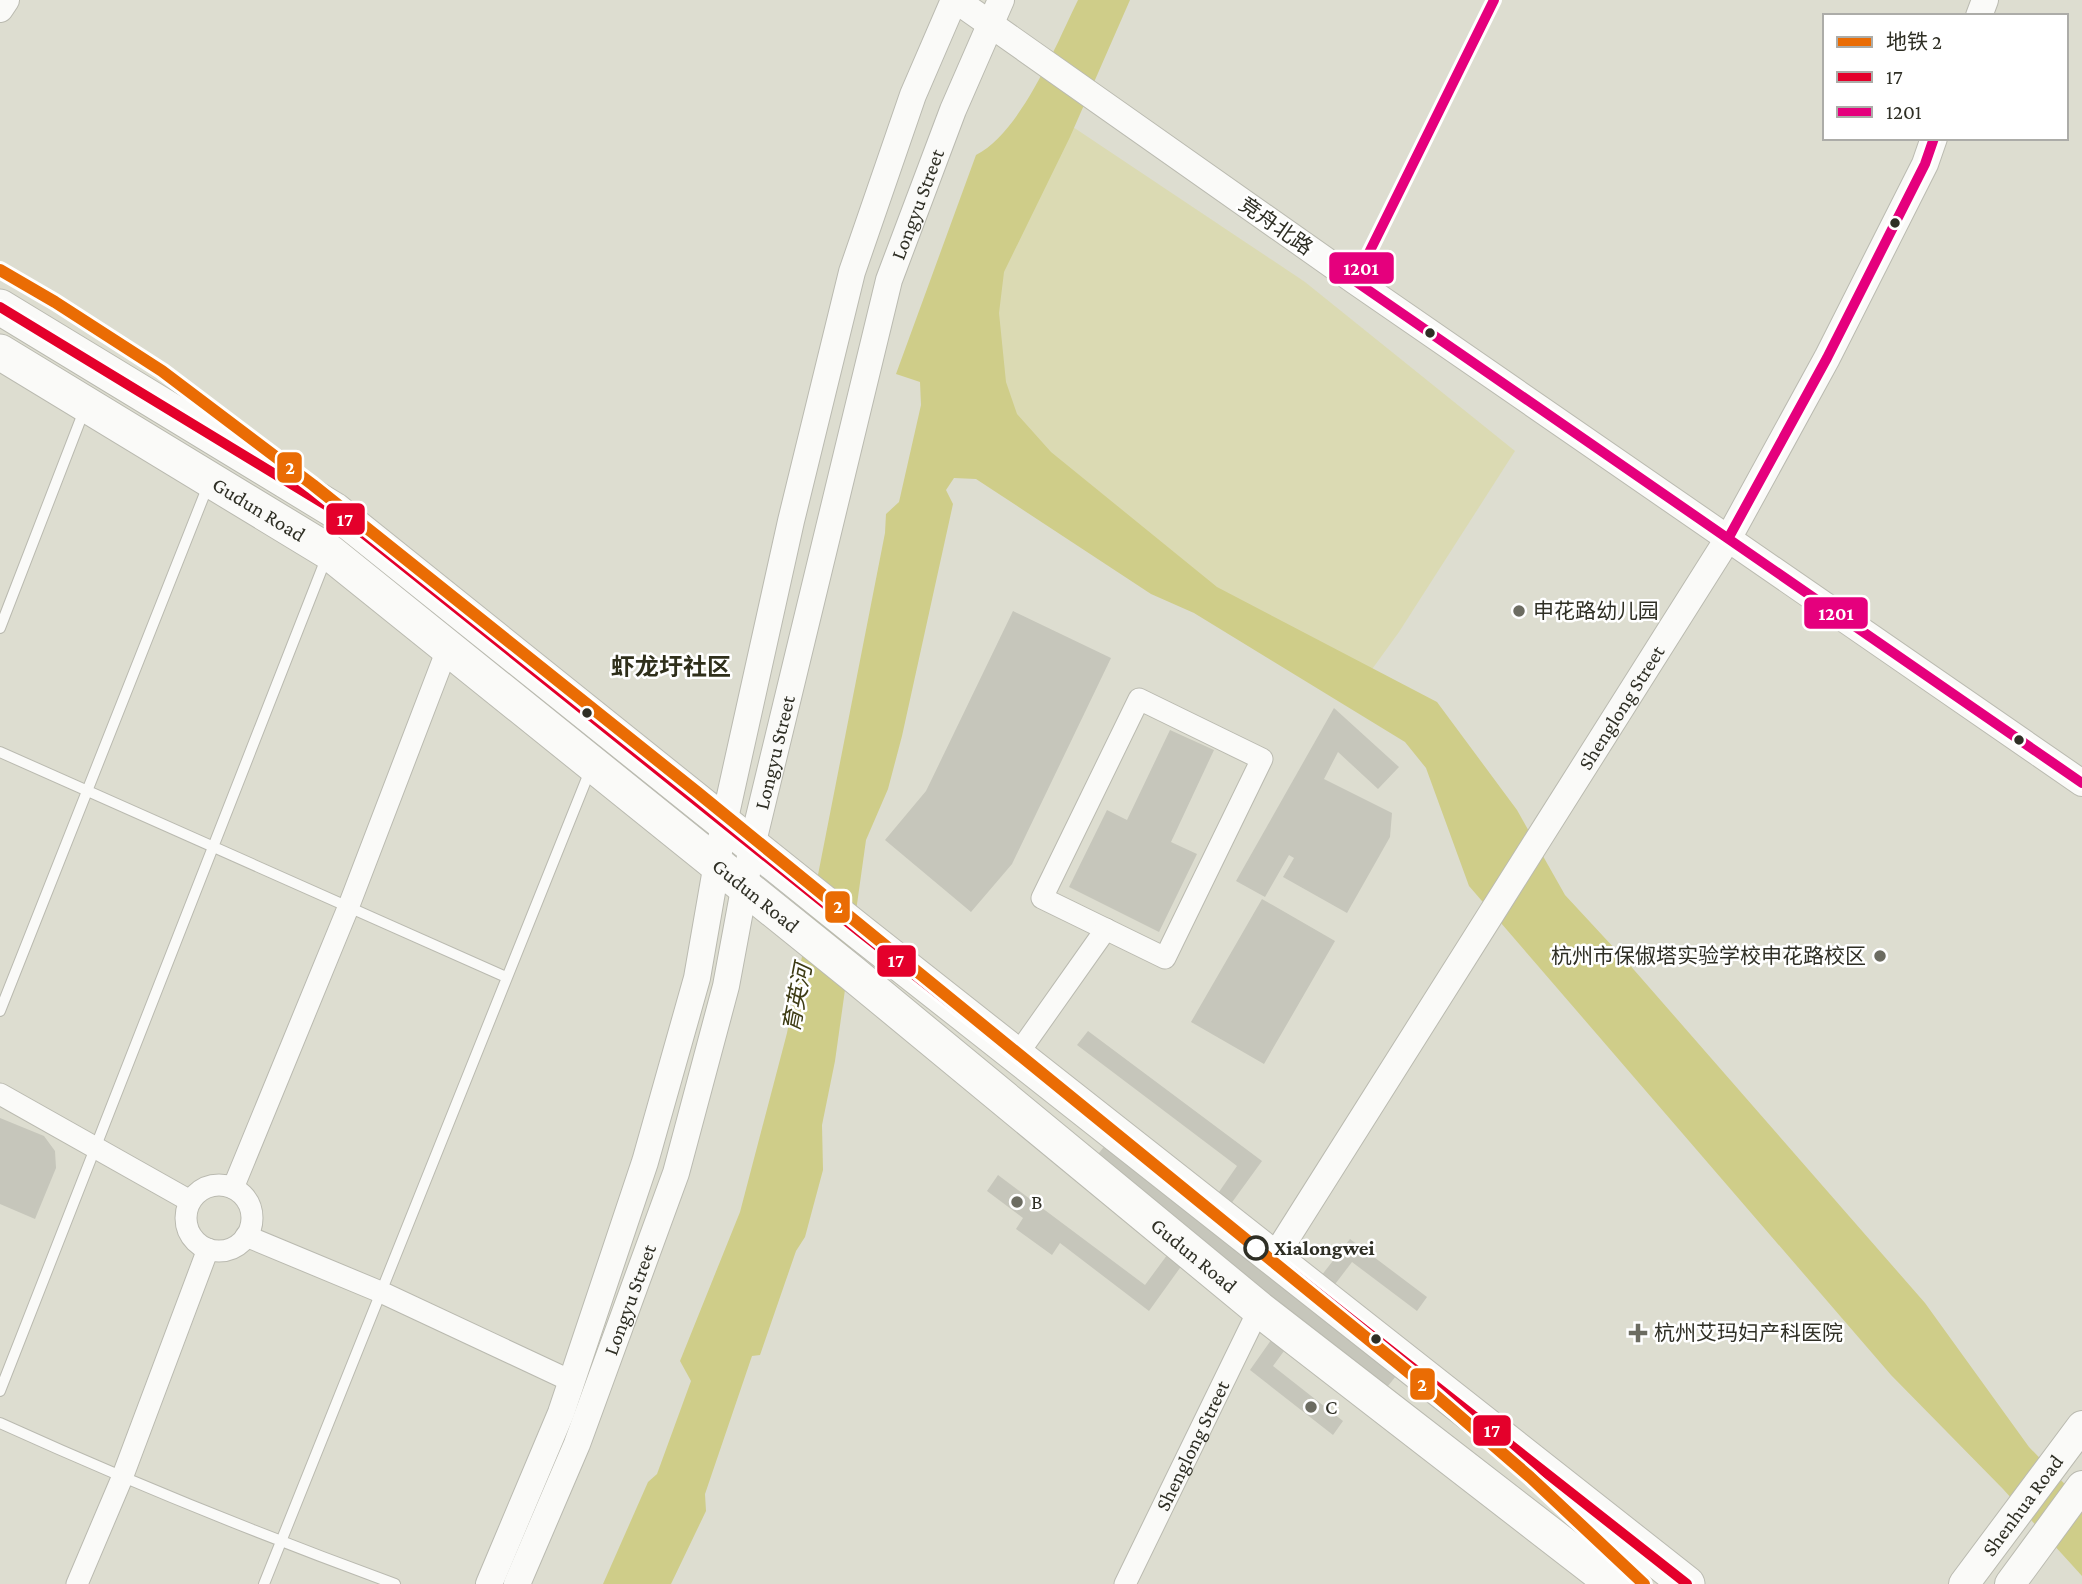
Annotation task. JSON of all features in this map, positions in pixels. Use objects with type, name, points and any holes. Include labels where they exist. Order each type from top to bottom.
[{"type":"main road","name":"Gudun Road","points":[[0,307],[334,510],[860,932],[1687,1584]]},
{"type":"main road","name":"Gudun Road","points":[[0,352],[87,402],[210,482],[329,552],[852,973],[1259,1309],[1614,1584]]},
{"type":"main road","name":"Shenhua Road","points":[[1964,1584],[2007,1522],[2082,1426]]},
{"type":"main road","name":"Shenhua Road","points":[[2010,1584],[2082,1486]]},
{"type":"street","points":[[0,9],[6,0]]},
{"type":"street","name":"竞舟北路","points":[[955,0],[996,12],[1034,57],[2082,783]]},
{"type":"street","name":"Longyu Street","points":[[489,1584],[571,1381],[649,1149],[697,978],[724,823],[791,521],[852,272],[912,95],[955,0]]},
{"type":"street","name":"Longyu Street","points":[[517,1584],[577,1444],[676,1173],[726,986],[752,846],[889,280],[953,110],[996,12]]},
{"type":"street","name":"Shenglong Street","points":[[1274,1258],[1547,830],[1729,537],[1827,358],[1933,140]]},
{"type":"street","points":[[233,1188],[348,908],[447,647]]},
{"type":"street","points":[[1139,699],[1262,759],[1165,958],[1106,929],[1042,898],[1139,699]]},
{"type":"street","points":[[1017,1055],[1106,929]]},
{"type":"street","points":[[0,1094],[97,1146],[190,1201]]},
{"type":"street","points":[[223,1185],[233,1188],[249,1203],[252,1214],[246,1236],[230,1249],[208,1249],[199,1245],[188,1230],[186,1210],[190,1201],[204,1188],[223,1185]]},
{"type":"street","points":[[246,1236],[383,1293],[571,1381]]},
{"type":"street","points":[[78,1584],[122,1478],[208,1249]]},
{"type":"street","name":"Shenglong Street","points":[[1125,1584],[1259,1309]]},
{"type":"lane","points":[[1355,281],[1494,0]]},
{"type":"lane","points":[[0,628],[87,402]]},
{"type":"lane","points":[[0,1011],[210,482]]},
{"type":"lane","points":[[0,1391],[329,552]]},
{"type":"lane","points":[[0,752],[506,977]]},
{"type":"lane","points":[[264,1584],[383,1293],[593,763]]},
{"type":"lane","points":[[0,1423],[122,1478],[280,1542],[395,1584]]},
{"type":"green space","points":[[1049,111],[1305,282],[1515,451],[1399,632],[1357,690],[942,406]]},
{"type":"water","name":"育英河","points":[[1078,0],[1130,0],[1070,137],[1004,272],[999,313],[1006,382],[1017,414],[1051,452],[1217,587],[1437,702],[1517,810],[1565,895],[1628,963],[1925,1303],[2029,1447],[2082,1502],[2082,1576],[2003,1489],[1891,1375],[1469,886],[1426,768],[1405,742],[1194,613],[1151,594],[976,479],[954,478],[946,490],[953,504],[902,736],[888,789],[866,840],[835,1061],[822,1125],[823,1170],[805,1237],[796,1251],[760,1355],[752,1356],[705,1494],[706,1511],[671,1584],[603,1584],[648,1482],[657,1474],[691,1381],[680,1361],[740,1212],[787,1033],[885,533],[886,514],[899,502],[921,405],[920,382],[896,374],[976,155],[992,144],[1022,108],[1048,63]]},
{"type":"building","points":[[1013,611],[1111,658],[1012,864],[971,912],[885,840],[926,791]]},
{"type":"building","points":[[1334,708],[1399,767],[1378,789],[1338,752],[1324,779],[1392,813],[1390,837],[1347,913],[1283,877],[1294,858],[1289,855],[1265,897],[1236,881]]},
{"type":"building","points":[[1170,730],[1214,750],[1171,842],[1197,854],[1159,932],[1069,887],[1107,810],[1127,820]]},
{"type":"building","points":[[1262,899],[1335,941],[1264,1064],[1191,1022]]},
{"type":"building","name":"Xialongwei","points":[[1088,1031],[1262,1161],[1225,1212],[1314,1285],[1350,1239],[1427,1297],[1417,1311],[1352,1262],[1326,1296],[1409,1360],[1375,1402],[1295,1336],[1273,1366],[1343,1421],[1333,1435],[1250,1370],[1281,1326],[1190,1254],[1149,1311],[1060,1243],[1052,1255],[1016,1229],[1023,1218],[987,1191],[998,1175],[1145,1285],[1176,1243],[1084,1172],[1118,1129],[1212,1202],[1237,1166],[1077,1045]]},
{"type":"building","points":[[0,1118],[44,1136],[55,1151],[56,1168],[35,1219],[0,1204]]},
{"type":"metro line","name":"2","points":[[0,270],[162,371],[313,485],[697,792],[1412,1375],[1530,1477],[1644,1584]]},
{"type":"transit line","name":"1201","points":[[1494,0],[1355,281],[2082,783]]},
{"type":"transit line","name":"1201","points":[[1729,537],[1827,358],[1925,164],[1933,140]]},
{"type":"transit line","name":"17","points":[[0,307],[334,510],[860,932],[1687,1584]]},
{"type":"place","name":"申花路幼儿园","points":[[1519,611]]},
{"type":"place","name":"杭州市保俶塔实验学校申花路校区","points":[[1880,956]]},
{"type":"place","name":"B","points":[[1017,1202]]},
{"type":"place","name":"Xialongwei","points":[[1256,1248]]},
{"type":"place","name":"杭州艾玛妇产科医院","points":[[1638,1333]]},
{"type":"place","name":"C","points":[[1311,1407]]},
{"type":"district","name":"虾龙圩社区","points":[[671,666]]}]
